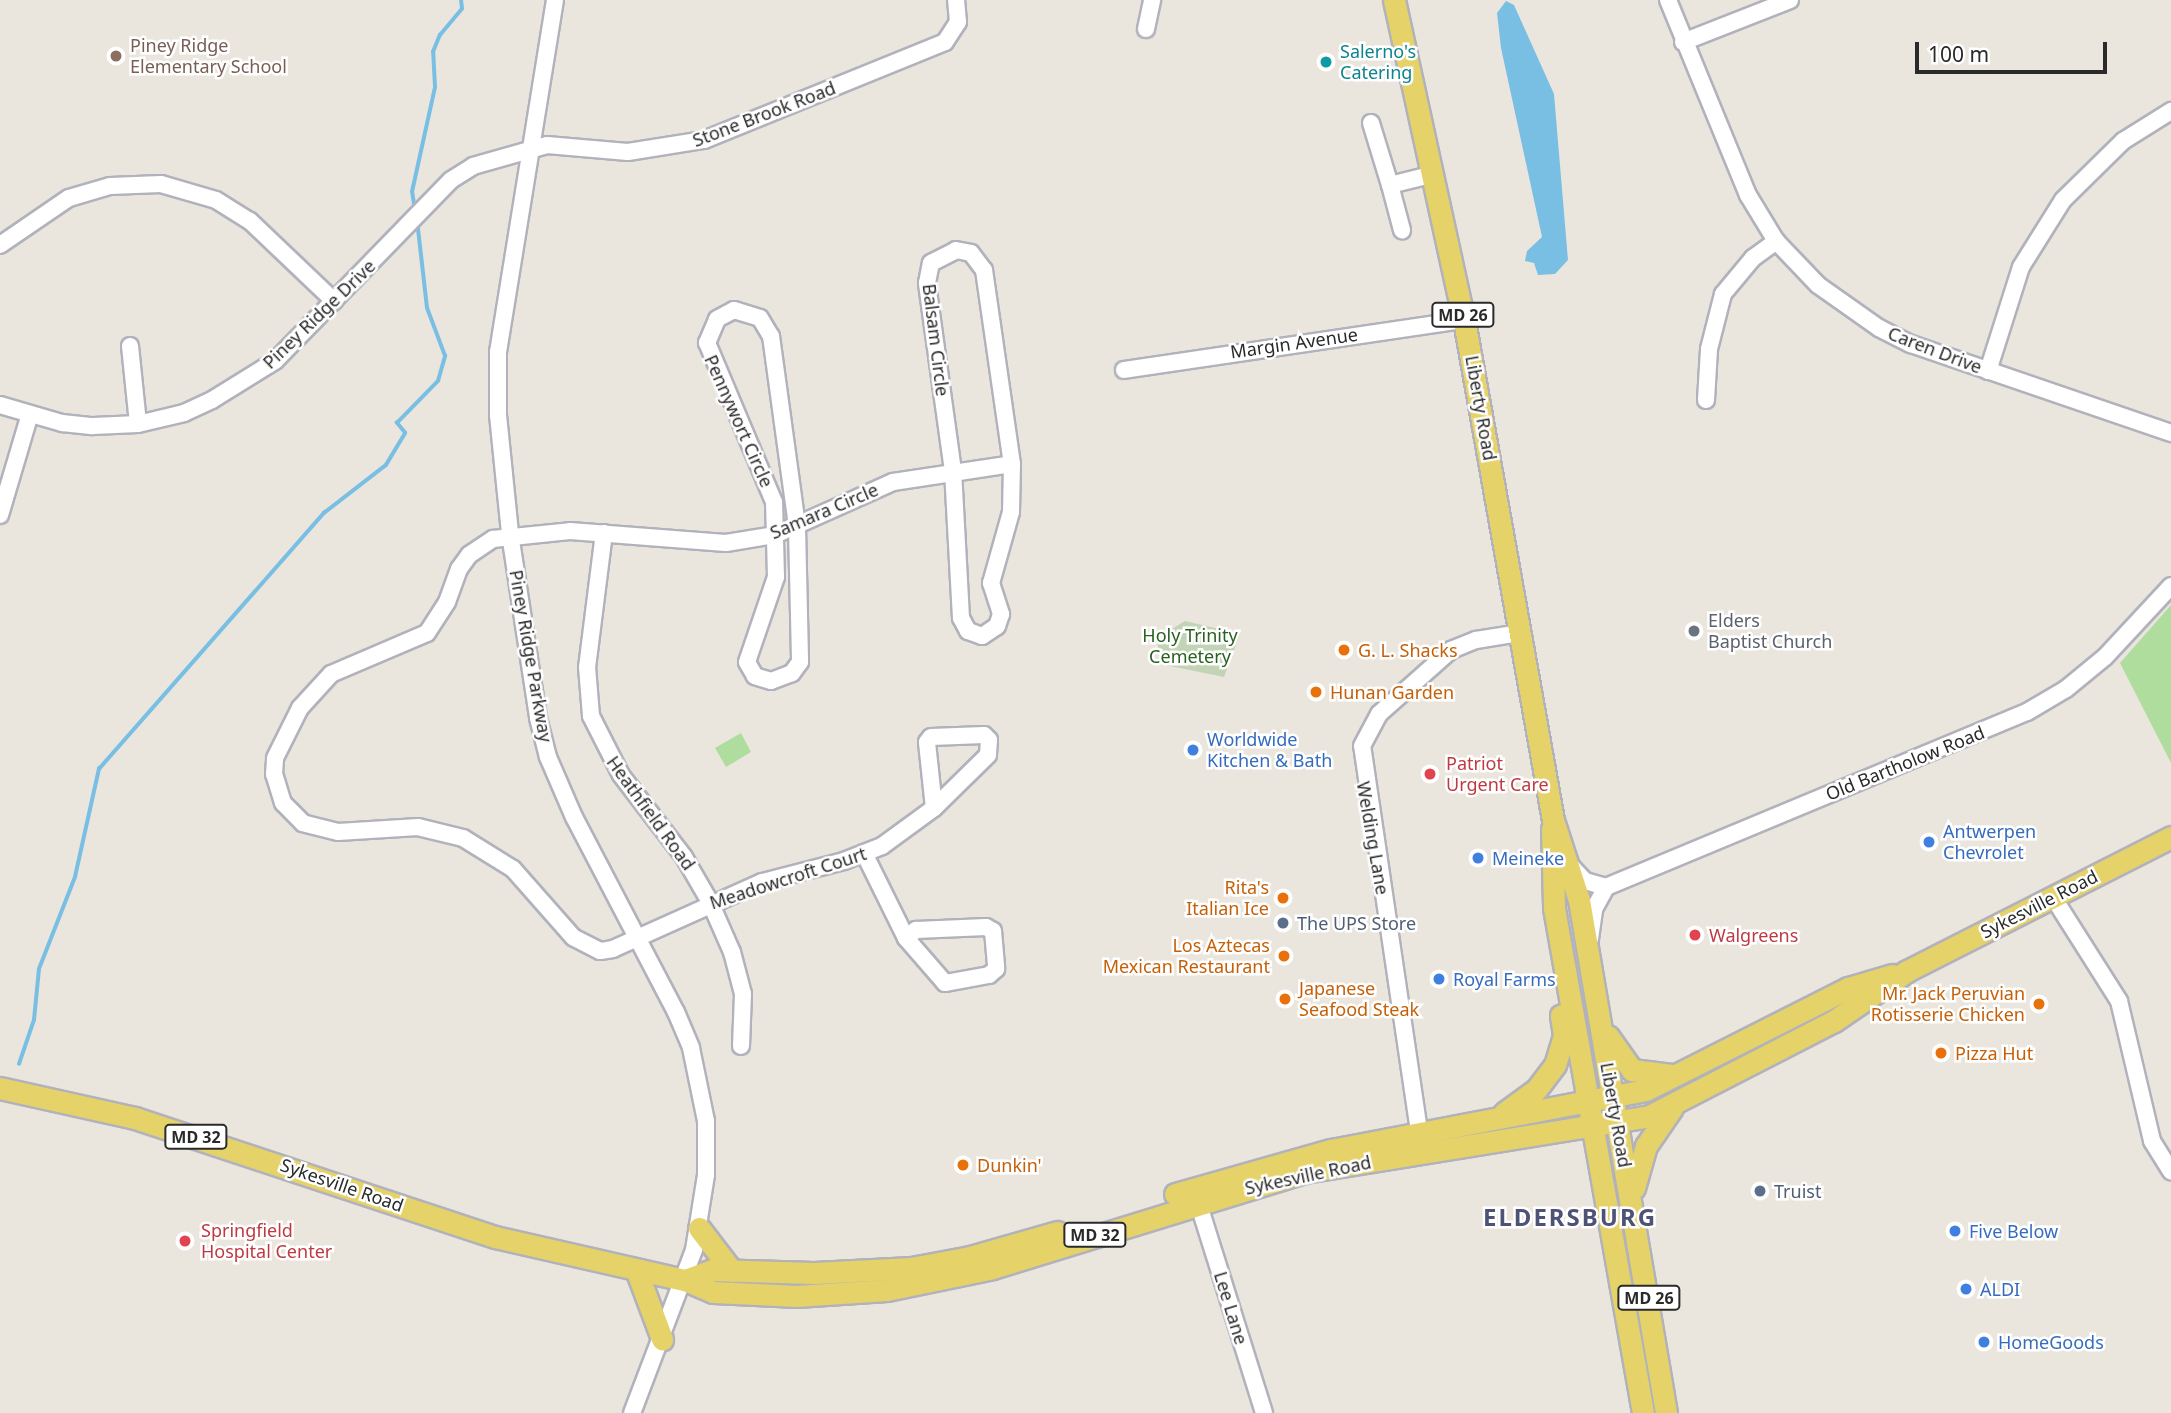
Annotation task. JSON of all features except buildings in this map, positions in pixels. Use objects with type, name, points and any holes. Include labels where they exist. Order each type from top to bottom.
[{"type":"main road","name":"Liberty Road","points":[[1394,0],[1464,320],[1553,820],[1569,863],[1587,951],[1666,1413]]},
{"type":"main road","name":"Liberty Road","points":[[1553,820],[1551,866],[1562,958],[1643,1413]]},
{"type":"main road","name":"Sykesville Road","points":[[0,1088],[169,1128],[495,1237],[637,1272],[685,1280],[713,1292],[762,1295],[912,1287],[993,1268],[1198,1202],[1328,1168],[1618,1123],[1675,1105],[1857,1009],[1907,971],[2171,837]]},
{"type":"main road","points":[[1497,1118],[1536,1090],[1555,1065],[1563,1035],[1557,988],[1562,958]]},
{"type":"main road","name":"Sykesville Road","points":[[685,1280],[713,1270],[843,1272],[950,1262],[1238,1174],[1419,1132],[1613,1097],[1681,1075],[1848,988],[1907,971]]},
{"type":"main road","points":[[1600,1020],[1616,1051],[1632,1070],[1681,1075]]},
{"type":"main road","points":[[1631,1200],[1646,1146],[1675,1105]]},
{"type":"main road","points":[[699,1228],[732,1271]]},
{"type":"main road","points":[[637,1272],[662,1339]]},
{"type":"street","name":"Piney Ridge Parkway","points":[[555,0],[498,352],[498,415],[510,534],[538,718],[548,757],[686,1036],[701,1093],[707,1155],[699,1228],[685,1280],[632,1413]]},
{"type":"street","name":"Stone Brook Road","points":[[529,149],[547,145],[628,152],[704,140],[945,42],[958,22],[956,0]]},
{"type":"street","points":[[1146,29],[1152,0]]},
{"type":"street","name":"Caren Drive","points":[[1668,0],[1748,195],[1776,241],[1818,285],[1879,328],[1988,371],[2171,433]]},
{"type":"street","points":[[1683,41],[1790,0]]},
{"type":"street","points":[[1988,371],[2021,267],[2063,200],[2123,141],[2171,111]]},
{"type":"street","points":[[1371,122],[1402,230]]},
{"type":"street","name":"Piney Ridge Drive","points":[[0,405],[30,414],[93,426],[138,424],[184,413],[258,373],[334,301],[451,180],[494,157],[529,149]]},
{"type":"street","points":[[1390,185],[1434,174]]},
{"type":"street","points":[[0,245],[69,198],[117,185],[161,184],[216,200],[250,221],[334,301]]},
{"type":"street","points":[[1706,400],[1713,321],[1723,294],[1753,258],[1776,241]]},
{"type":"street","name":"Balsam Circle","points":[[953,471],[927,283],[931,263],[956,250],[971,253],[984,270],[1012,464]]},
{"type":"street","name":"Pennywort Circle","points":[[734,310],[761,318],[771,337],[797,527],[800,662],[786,677],[771,681],[755,676],[747,662],[776,577],[775,535],[769,488],[706,343],[717,319],[734,310]]},
{"type":"street","name":"Margin Avenue","points":[[1124,370],[1464,320]]},
{"type":"street","points":[[130,346],[138,424]]},
{"type":"street","points":[[0,515],[30,414]]},
{"type":"street","points":[[953,471],[961,618],[968,631],[982,636],[997,626],[1001,614],[991,583],[1011,512],[1012,464]]},
{"type":"street","name":"Samara Circle","points":[[510,534],[604,533],[696,544],[775,535],[797,527],[865,491],[953,471],[1012,464]]},
{"type":"street","name":"Heathfield Road","points":[[604,533],[587,667],[591,716],[621,775],[684,857],[710,902],[732,952],[743,994],[741,1046]]},
{"type":"street","name":"Meadowcroft Court","points":[[510,534],[493,539],[469,555],[437,622],[427,633],[415,642],[350,663],[313,692],[275,758],[276,787],[292,814],[318,830],[418,827],[463,838],[513,869],[585,946],[613,949],[710,902],[864,853],[899,836],[934,808],[988,755],[989,740],[984,735],[931,737],[927,742],[934,808]]},
{"type":"street","name":"Old Bartholow Road","points":[[1606,887],[2051,699],[2105,657],[2171,586]]},
{"type":"street","name":"Welding Lane","points":[[1419,1132],[1362,746],[1380,714],[1451,650],[1476,640],[1520,633]]},
{"type":"street","points":[[864,853],[906,938],[945,983],[989,975],[996,969],[993,931],[986,927],[916,930],[906,938]]},
{"type":"street","points":[[1569,863],[1585,881],[1606,887],[1594,908],[1587,951]]},
{"type":"street","points":[[2053,897],[2119,1001],[2152,1141],[2171,1171]]},
{"type":"street","name":"Lee Lane","points":[[1198,1202],[1264,1413]]},
{"type":"green space","points":[[2171,605],[2171,763],[2120,663]]},
{"type":"green space","name":"Holy Trinity Cemetery","points":[[1185,621],[1240,634],[1224,677],[1160,664],[1157,638]]},
{"type":"green space","points":[[741,733],[751,752],[726,767],[715,748]]},
{"type":"water","points":[[1506,1],[1514,5],[1554,94],[1568,260],[1555,274],[1538,275],[1534,263],[1525,261],[1527,251],[1542,237],[1501,48],[1497,13]]},
{"type":"waterway","points":[[414,204],[412,192],[435,87],[433,52],[440,35],[462,9],[461,0]]},
{"type":"waterway","points":[[19,1064],[34,1020],[39,969],[75,877],[99,769],[324,513],[386,465],[405,433],[397,423],[438,381],[445,356],[427,308],[418,229]]},
{"type":"place","name":"Piney Ridge Elementary School","points":[[116,56]]},
{"type":"place","name":"Salerno's Catering","points":[[1326,62]]},
{"type":"place","name":"Elders Baptist Church","points":[[1694,631]]},
{"type":"place","name":"G. L. Shacks","points":[[1344,650]]},
{"type":"place","name":"Hunan Garden","points":[[1316,692]]},
{"type":"place","name":"Worldwide Kitchen & Bath","points":[[1193,750]]},
{"type":"place","name":"Patriot Urgent Care","points":[[1430,774]]},
{"type":"place","name":"Antwerpen Chevrolet","points":[[1929,842]]},
{"type":"place","name":"Meineke","points":[[1478,858]]},
{"type":"place","name":"Rita's Italian Ice","points":[[1283,898]]},
{"type":"place","name":"The UPS Store","points":[[1283,923]]},
{"type":"place","name":"Walgreens","points":[[1695,935]]},
{"type":"place","name":"Los Aztecas Mexican Restaurant","points":[[1284,956]]},
{"type":"place","name":"Royal Farms","points":[[1439,979]]},
{"type":"place","name":"Japanese Seafood Steak","points":[[1285,999]]},
{"type":"place","name":"Mr. Jack Peruvian Rotisserie Chicken","points":[[2039,1004]]},
{"type":"place","name":"Pizza Hut","points":[[1941,1053]]},
{"type":"place","name":"Dunkin'","points":[[963,1165]]},
{"type":"place","name":"Truist","points":[[1760,1191]]},
{"type":"place","name":"Five Below","points":[[1955,1231]]},
{"type":"place","name":"Springfield Hospital Center","points":[[185,1241]]},
{"type":"place","name":"ALDI","points":[[1966,1289]]},
{"type":"place","name":"HomeGoods","points":[[1984,1342]]},
{"type":"district","name":"ELDERSBURG","points":[[1570,1217]]}]
